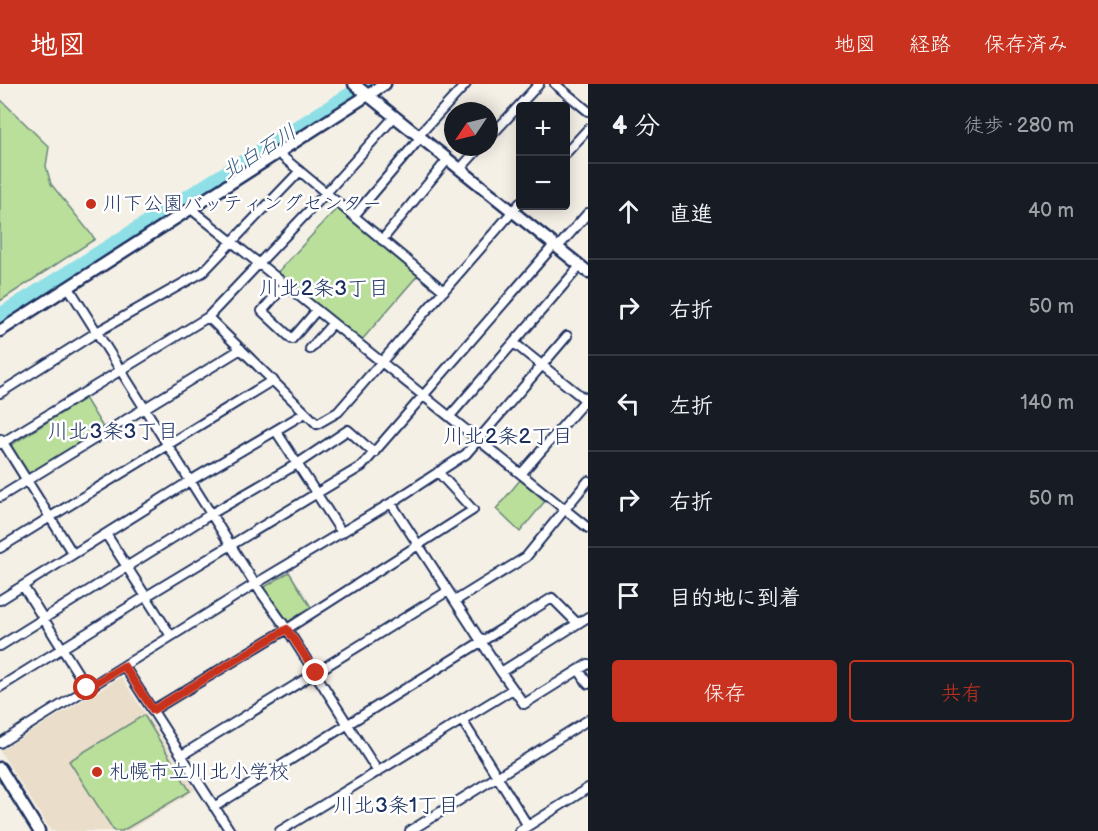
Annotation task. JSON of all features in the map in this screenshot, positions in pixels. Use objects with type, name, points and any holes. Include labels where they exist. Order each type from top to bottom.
[{"type":"street","points":[[0,331],[278,153],[362,90],[385,84]]},
{"type":"street","points":[[354,216],[466,84]]},
{"type":"street","points":[[498,128],[539,84]]},
{"type":"street","points":[[555,84],[588,111]]},
{"type":"street","points":[[362,90],[460,169],[516,206]]},
{"type":"street","points":[[73,554],[1,442],[208,317],[326,193],[395,116]]},
{"type":"street","points":[[570,149],[588,129]]},
{"type":"street","points":[[278,153],[444,291]]},
{"type":"street","points":[[460,169],[472,156]]},
{"type":"street","points":[[382,240],[448,159]]},
{"type":"street","points":[[0,393],[97,332],[203,272],[300,171]]},
{"type":"street","points":[[208,317],[317,424],[338,412],[516,208]]},
{"type":"street","points":[[191,209],[588,528]]},
{"type":"street","points":[[450,416],[514,343],[584,269],[556,246],[520,210]]},
{"type":"street","points":[[0,687],[362,466],[556,246],[588,213]]},
{"type":"street","points":[[285,285],[262,311],[292,339],[317,310]]},
{"type":"street","points":[[69,288],[230,545],[316,673],[378,772]]},
{"type":"street","points":[[310,349],[333,323]]},
{"type":"street","points":[[0,743],[255,584],[391,503],[466,454],[567,336]]},
{"type":"street","points":[[514,343],[587,400],[521,474]]},
{"type":"street","points":[[0,497],[241,349]]},
{"type":"street","points":[[0,548],[273,380]]},
{"type":"street","points":[[0,600],[305,412]]},
{"type":"street","points":[[0,646],[211,514],[297,464],[348,430],[374,453]]},
{"type":"street","points":[[276,431],[342,533]]},
{"type":"street","points":[[153,710],[287,629],[473,510],[438,472]]},
{"type":"street","points":[[454,601],[526,557],[588,481]]},
{"type":"street","points":[[391,503],[524,704],[588,664]]},
{"type":"street","points":[[106,534],[171,636]]},
{"type":"street","points":[[22,586],[87,688]]},
{"type":"street","points":[[182,755],[448,591]]},
{"type":"street","points":[[214,807],[480,640],[552,598],[577,624]]},
{"type":"street","points":[[501,672],[588,617]]},
{"type":"street","points":[[124,666],[230,831]]},
{"type":"street","points":[[579,670],[588,684]]},
{"type":"street","points":[[280,831],[513,689]]},
{"type":"street","points":[[462,720],[528,826]]},
{"type":"street","points":[[410,831],[588,720]]},
{"type":"street","points":[[0,768],[39,831]]},
{"type":"street","points":[[519,831],[588,788]]},
{"type":"shaded area","name":"札幌市立川北小学校","points":[[121,677],[195,790],[128,831],[51,831],[0,751]]},
{"type":"green space","points":[[0,99],[49,147],[46,166],[51,184],[95,239],[0,301]]},
{"type":"green space","points":[[337,208],[418,275],[361,341],[277,273]]},
{"type":"green space","points":[[85,398],[104,429],[30,475],[27,474],[10,448],[11,445]]},
{"type":"green space","points":[[520,480],[545,501],[520,532],[496,509]]},
{"type":"green space","points":[[289,572],[311,607],[288,622],[283,619],[263,588]]},
{"type":"green space","points":[[144,715],[190,791],[122,831],[114,831],[69,761]]},
{"type":"waterway","name":"北白石川","points":[[0,315],[366,84]]},
{"type":"place","name":"川下公園バッティングセンター","points":[[91,204]]},
{"type":"place","name":"札幌市立川北小学校","points":[[97,772]]},
{"type":"district","name":"川北2条3丁目","points":[[324,288]]},
{"type":"district","name":"川北3条3丁目","points":[[113,431]]},
{"type":"district","name":"川北2条2丁目","points":[[508,436]]},
{"type":"district","name":"川北3条1丁目","points":[[396,805]]},
{"type":"route","points":[[87,688],[124,666],[153,710],[287,629],[316,673]]}]
